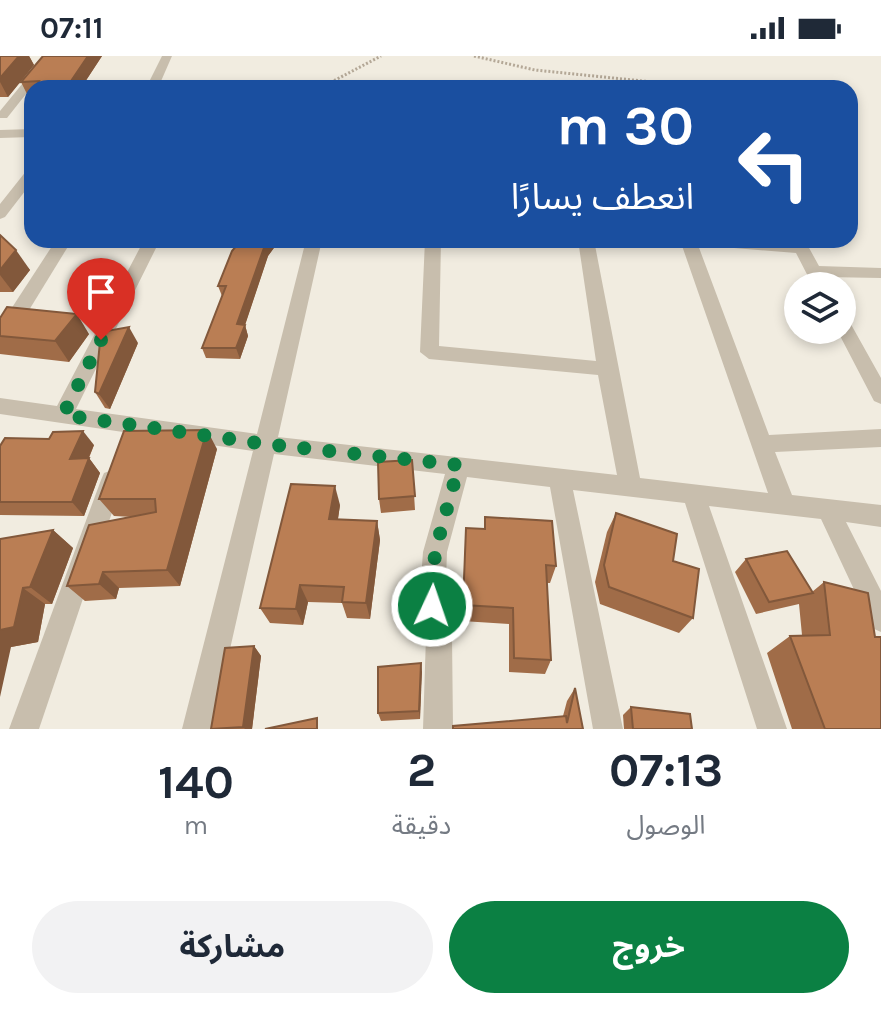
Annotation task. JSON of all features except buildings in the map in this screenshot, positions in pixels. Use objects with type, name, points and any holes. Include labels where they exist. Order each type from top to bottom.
[{"type":"street","points":[[31,80],[51,56]]},
{"type":"street","points":[[156,80],[167,56]]},
{"type":"street","points":[[3,115],[24,89]]},
{"type":"street","points":[[0,134],[24,133]]},
{"type":"street","points":[[0,214],[24,183]]},
{"type":"street","points":[[0,341],[59,248]]},
{"type":"street","points":[[63,415],[148,248]]},
{"type":"street","points":[[197,729],[312,248]]},
{"type":"street","points":[[433,248],[429,352],[607,369]]},
{"type":"street","points":[[587,248],[630,485]]},
{"type":"street","points":[[691,248],[783,503]]},
{"type":"street","points":[[790,248],[802,249],[815,272]]},
{"type":"street","points":[[856,275],[881,273]]},
{"type":"street","points":[[853,344],[881,396]]},
{"type":"street","points":[[0,406],[265,444],[881,516]]},
{"type":"street","points":[[24,729],[132,425]]},
{"type":"street","points":[[761,444],[881,438]]},
{"type":"street","points":[[438,729],[439,636],[432,606],[435,552],[459,465]]},
{"type":"street","points":[[559,476],[608,729]]},
{"type":"street","points":[[693,492],[772,729]]},
{"type":"street","points":[[828,510],[881,619]]},
{"type":"path","points":[[335,80],[381,56]]},
{"type":"path","points":[[474,56],[496,64],[546,72],[628,80]]},
{"type":"route","points":[[101,340],[63,415],[265,444],[459,465],[435,552],[432,606]]}]
